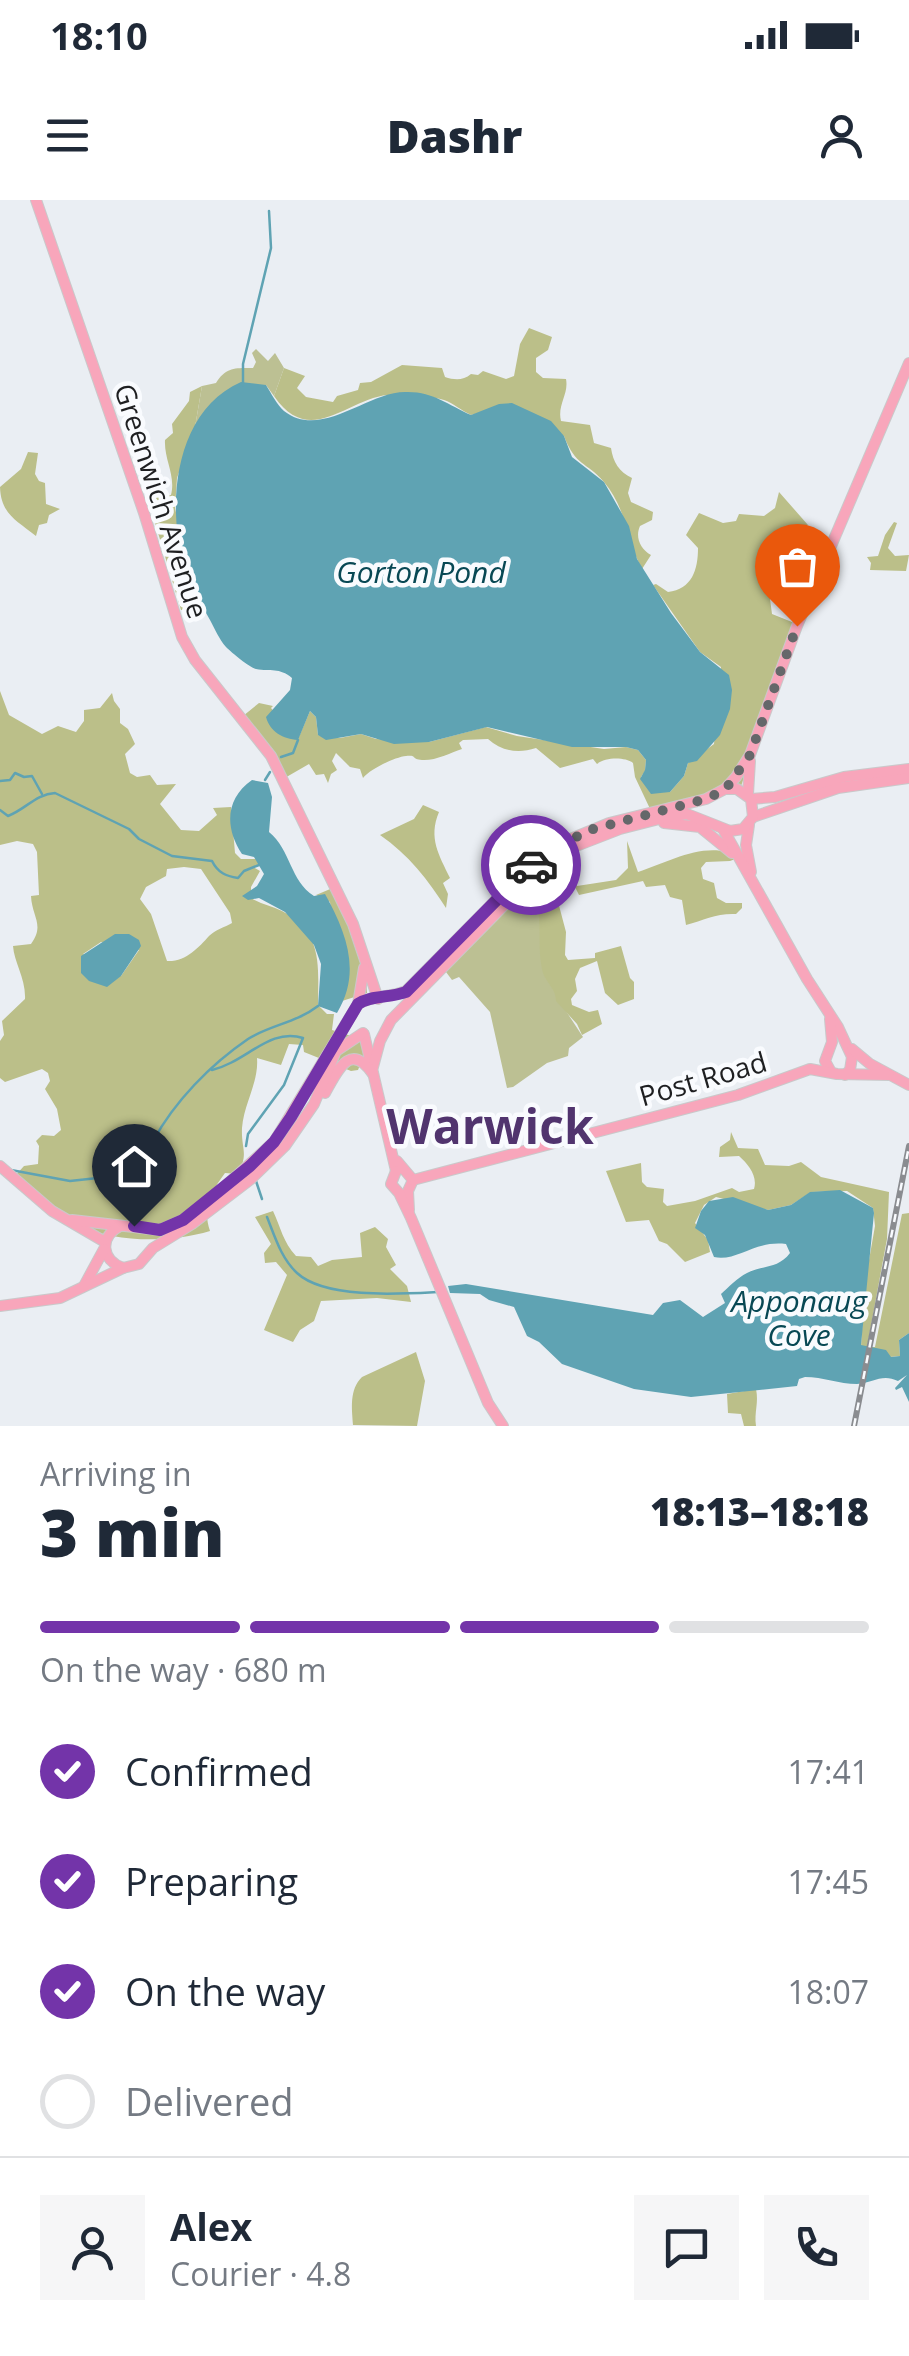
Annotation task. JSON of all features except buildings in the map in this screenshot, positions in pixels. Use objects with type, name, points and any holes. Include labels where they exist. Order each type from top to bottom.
[{"type":"main road","name":"Greenwich Avenue","points":[[36,200],[147,522],[182,637],[194,660],[271,756],[353,924],[379,1000]]},
{"type":"main road","points":[[738,859],[711,813],[750,755],[797,626],[909,363]]},
{"type":"main road","points":[[750,755],[751,821],[746,845],[753,878]]},
{"type":"main road","points":[[72,1220],[160,1230],[183,1220],[250,1166],[282,1130],[356,1008],[368,999],[406,992],[524,872],[563,842],[609,824],[722,792],[737,789],[750,797],[775,798],[844,776],[909,769]]},
{"type":"main road","points":[[314,1104],[336,1052],[364,1033],[379,1034],[543,867],[592,838],[687,814],[737,831],[751,821],[838,788],[909,778]]},
{"type":"main road","points":[[643,824],[697,826],[714,834],[738,859],[753,878],[852,1057],[845,1075]]},
{"type":"main road","name":"Greenwich Avenue","points":[[356,1008],[364,979],[363,957]]},
{"type":"main road","points":[[374,1071],[388,1025],[386,1005],[379,1000]]},
{"type":"main road","points":[[356,1008],[355,1024],[364,1033],[383,1122],[407,1188],[409,1215],[488,1404],[503,1426]]},
{"type":"main road","points":[[831,1072],[825,1062],[834,1023]]},
{"type":"main road","points":[[834,1023],[858,1056],[909,1085]]},
{"type":"main road","points":[[0,1306],[43,1302],[134,1267],[162,1242],[251,1179],[285,1146],[343,1062],[349,1059],[374,1071]]},
{"type":"main road","name":"Post Road","points":[[407,1188],[738,1095],[810,1069],[845,1075],[888,1075]]},
{"type":"main road","points":[[0,1166],[52,1211],[72,1220],[105,1245],[110,1261],[124,1268]]},
{"type":"main road","points":[[400,1170],[391,1184],[407,1188]]},
{"type":"main road","points":[[81,1290],[112,1230],[130,1225]]},
{"type":"main road","points":[[130,1225],[148,1242],[146,1256]]},
{"type":"green space","points":[[529,328],[552,337],[548,350],[536,358],[536,372],[543,378],[566,379],[561,421],[590,425],[594,443],[611,448],[617,466],[632,478],[628,493],[631,502],[653,512],[652,520],[640,526],[638,534],[651,555],[642,569],[612,492],[577,459],[564,436],[487,411],[471,415],[447,401],[424,396],[394,394],[373,398],[315,420],[301,419],[274,396],[284,368],[305,376],[297,388],[306,397],[333,402],[337,396],[358,390],[360,383],[371,382],[402,365],[442,368],[445,377],[452,379],[483,371],[506,379],[514,376],[520,344]]},
{"type":"green space","points":[[256,349],[268,361],[275,353],[284,368],[274,396],[266,385],[195,427],[202,386],[216,383],[232,370],[253,368],[256,362],[252,353]]},
{"type":"green space","points":[[202,386],[195,427],[177,478],[175,508],[195,597],[202,608],[181,610],[148,499],[171,495],[165,440],[173,433],[172,424],[189,401],[190,392]]},
{"type":"green space","points":[[28,452],[38,453],[35,474],[45,483],[46,504],[60,509],[49,515],[47,523],[39,525],[36,536],[7,510],[0,487],[21,469]]},
{"type":"green space","points":[[779,492],[808,525],[800,528],[803,547],[824,556],[816,579],[794,576],[775,585],[770,599],[772,614],[797,624],[740,789],[652,813],[630,761],[610,759],[597,764],[593,759],[560,768],[536,748],[510,750],[488,739],[463,740],[459,743],[462,749],[432,759],[396,759],[363,778],[360,769],[350,767],[336,753],[332,761],[337,770],[328,783],[324,774],[316,775],[309,764],[283,779],[243,716],[259,703],[273,706],[298,739],[310,711],[316,717],[318,735],[340,738],[361,734],[376,739],[429,742],[486,727],[517,736],[604,749],[626,747],[638,750],[646,760],[641,777],[670,792],[684,776],[688,763],[714,744],[721,667],[700,652],[653,585],[668,592],[683,587],[692,577],[698,548],[686,535],[699,513],[723,523],[736,521],[739,514],[764,516],[775,508]]},
{"type":"green space","points":[[894,522],[897,523],[888,548],[895,556],[909,555],[906,571],[870,570],[867,557],[878,556]]},
{"type":"green space","points":[[0,691],[9,715],[42,734],[58,726],[76,732],[84,721],[84,710],[100,708],[112,693],[120,709],[120,723],[128,729],[135,744],[125,754],[130,773],[137,777],[150,775],[157,785],[176,784],[160,804],[181,830],[199,831],[217,815],[213,808],[231,807],[235,853],[241,859],[256,859],[259,864],[253,867],[260,871],[251,887],[251,898],[282,911],[305,929],[316,952],[318,1005],[327,1014],[334,1014],[332,1030],[368,1041],[372,1064],[360,1065],[358,1070],[351,1071],[304,1052],[303,1045],[289,1044],[281,1065],[257,1058],[242,1128],[243,1161],[238,1174],[225,1173],[212,1194],[207,1215],[210,1231],[178,1238],[143,1239],[93,1231],[61,1216],[14,1177],[24,1166],[38,1164],[36,1141],[42,1135],[54,1136],[61,1130],[57,1109],[45,1089],[50,1081],[48,1073],[42,1069],[5,1082],[0,1078],[2,1021],[25,999],[13,946],[31,944],[35,937],[37,926],[31,896],[39,895],[37,852],[33,844],[17,841],[0,845]],"holes":[[[167,869],[201,869],[230,913],[232,923],[211,934],[186,956],[167,961],[151,914],[140,899],[146,887],[166,876]],[[101,942],[139,950],[121,976],[83,954]]]},
{"type":"green space","points":[[423,805],[439,812],[435,838],[450,878],[443,883],[448,894],[446,908],[417,868],[380,835],[414,819]]},
{"type":"green space","points":[[627,841],[638,872],[702,851],[741,857],[706,862],[701,868],[703,879],[714,883],[717,898],[726,903],[742,903],[742,908],[736,914],[686,925],[682,900],[670,897],[665,885],[646,887],[643,881],[579,895],[575,887],[560,893],[557,898],[568,960],[595,958],[595,953],[621,946],[634,982],[634,999],[618,1005],[605,993],[597,961],[580,968],[572,1005],[589,1012],[598,1010],[602,1024],[582,1035],[556,1001],[543,973],[539,914],[524,880],[566,851],[577,886],[616,880],[628,868]]},
{"type":"green space","points":[[534,880],[564,1008],[583,1037],[569,1048],[568,1056],[547,1063],[507,1088],[490,1012],[459,977],[452,980],[440,964]]},
{"type":"green space","points":[[335,887],[366,976],[367,993],[342,1001],[330,902],[316,895]]},
{"type":"green space","points":[[731,1132],[738,1148],[758,1149],[765,1165],[801,1162],[821,1177],[889,1192],[887,1239],[867,1347],[875,1347],[902,1214],[909,1213],[909,1333],[899,1340],[900,1356],[890,1357],[861,1346],[865,1283],[875,1226],[873,1208],[847,1191],[811,1192],[791,1205],[768,1210],[716,1197],[704,1205],[695,1223],[708,1240],[710,1252],[685,1262],[659,1241],[649,1220],[626,1222],[606,1171],[641,1163],[642,1182],[647,1187],[664,1189],[663,1202],[667,1206],[732,1188],[739,1192],[754,1189],[753,1175],[739,1156],[719,1157],[720,1147],[730,1140]]},
{"type":"green space","points":[[273,1211],[296,1256],[311,1257],[318,1266],[332,1260],[362,1257],[360,1233],[375,1227],[388,1239],[386,1247],[396,1265],[390,1269],[407,1286],[411,1302],[377,1298],[321,1301],[314,1321],[300,1330],[293,1342],[264,1330],[287,1275],[276,1262],[265,1263],[264,1253],[271,1244],[255,1217]]},
{"type":"green space","points":[[416,1352],[425,1381],[417,1426],[353,1425],[353,1393],[362,1377]]},
{"type":"green space","points":[[756,1389],[756,1426],[744,1426],[741,1414],[728,1413],[727,1394]]},
{"type":"water","name":"Gorton Pond","points":[[241,382],[266,385],[281,408],[298,419],[329,418],[390,394],[415,392],[471,415],[512,403],[551,421],[564,436],[572,457],[604,482],[629,526],[637,559],[671,613],[700,652],[729,675],[730,709],[720,735],[697,761],[688,763],[684,776],[670,792],[651,794],[640,779],[646,760],[638,750],[626,747],[572,747],[487,727],[429,742],[394,744],[361,734],[326,740],[318,735],[316,717],[310,711],[298,740],[278,734],[266,717],[290,690],[292,678],[279,671],[253,668],[226,647],[192,587],[184,565],[176,515],[181,462],[189,437],[202,414],[219,396]]},
{"type":"water","points":[[252,780],[268,783],[272,797],[269,832],[306,890],[314,896],[325,894],[345,938],[349,982],[337,1013],[318,1006],[321,964],[314,945],[285,912],[259,898],[248,900],[242,896],[257,886],[264,874],[254,857],[242,854],[230,823],[237,795]]},
{"type":"water","points":[[115,934],[129,934],[141,946],[121,976],[107,987],[89,981],[81,973],[81,956]]},
{"type":"water","name":"Apponaug Cove","points":[[840,1190],[873,1208],[874,1213],[861,1345],[886,1350],[891,1357],[900,1356],[899,1340],[909,1333],[909,1402],[902,1387],[895,1388],[907,1375],[898,1381],[882,1378],[857,1384],[805,1377],[799,1379],[797,1386],[691,1397],[634,1389],[562,1364],[527,1336],[514,1307],[480,1294],[450,1293],[448,1286],[466,1284],[653,1315],[663,1303],[680,1300],[703,1317],[725,1303],[721,1294],[740,1277],[775,1264],[790,1253],[786,1244],[775,1244],[730,1257],[714,1257],[705,1235],[695,1228],[709,1201],[733,1197],[768,1210],[791,1205],[810,1192]]},
{"type":"waterway","points":[[243,385],[243,364],[271,248],[269,211]]},
{"type":"waterway","points":[[281,757],[293,753],[298,740]]},
{"type":"waterway","points":[[265,780],[270,772]]},
{"type":"waterway","points":[[0,781],[10,780],[15,773],[32,776],[42,794]]},
{"type":"waterway","points":[[0,810],[8,816],[42,796],[55,793],[129,829],[139,839],[172,856],[212,861],[223,873],[238,878],[259,865]]},
{"type":"waterway","points":[[11,1170],[70,1181],[107,1177],[121,1152],[153,1141],[183,1098],[220,1060],[256,1034],[318,1006]]},
{"type":"waterway","points":[[212,1070],[280,1037],[303,1038],[284,1085],[248,1134],[246,1146]]},
{"type":"waterway","points":[[256,1181],[262,1199]]},
{"type":"waterway","points":[[267,1217],[287,1261],[310,1281],[364,1293],[437,1292]]},
{"type":"railway","points":[[854,1426],[909,1146]]},
{"type":"way so far","points":[[531,865],[586,831],[706,799],[725,790],[750,755],[797,626]]},
{"type":"district","name":"Warwick","points":[[490,1127]]},
{"type":"route","points":[[134,1226],[160,1230],[172,1226],[250,1166],[274,1142],[291,1117],[358,1004],[406,992],[531,865]]}]
